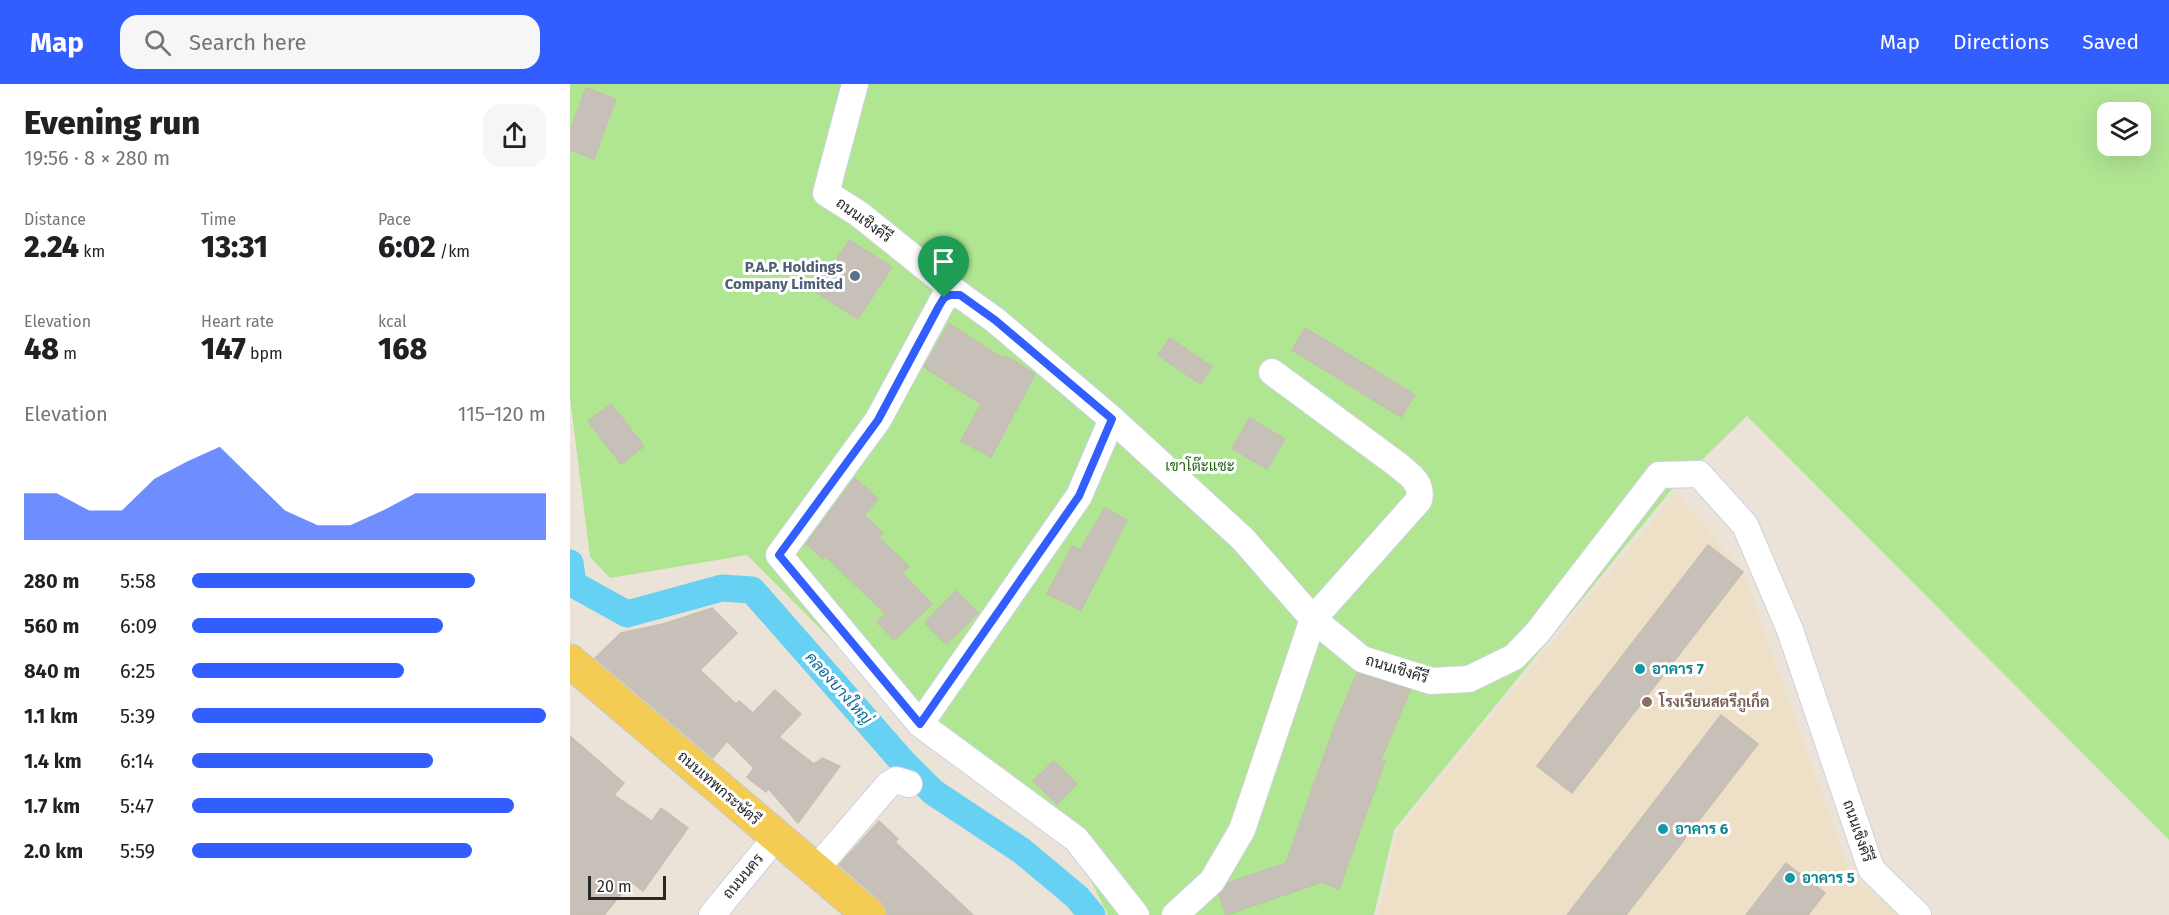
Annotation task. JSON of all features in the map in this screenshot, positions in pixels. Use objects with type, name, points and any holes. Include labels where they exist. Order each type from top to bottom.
[{"type":"main road","name":"ถนนเทพกระษัตรี","points":[[570,661],[869,915]]},
{"type":"street","name":"ถนนเชิงคีรี","points":[[855,84],[826,193],[859,214],[995,320],[1112,419],[1243,539],[1313,619],[1362,660],[1431,681],[1469,679],[1514,657],[1537,633],[1659,475],[1699,474],[1745,525],[1790,630],[1871,869],[1918,915]]},
{"type":"street","points":[[960,295],[950,295],[944,298],[878,420],[779,555],[941,749],[1076,839],[1136,915]]},
{"type":"street","points":[[1175,915],[1212,881],[1242,830],[1313,619],[1419,500],[1421,490],[1417,482],[1398,465],[1272,372]]},
{"type":"street","points":[[920,724],[1079,496],[1112,419]]},
{"type":"street","points":[[815,870],[889,784],[896,780],[909,784]]},
{"type":"street","name":"ถนนนคร","points":[[712,915],[776,837]]},
{"type":"shaded area","name":"โรงเรียนสตรีภูเก็ต","points":[[1676,492],[1743,572],[1851,876],[1903,915],[1379,915],[1397,832]]},
{"type":"green space","name":"เขาโต๊ะแซะ","points":[[570,84],[2169,84],[2169,840],[1747,416],[1672,489],[1394,830],[1374,915],[1108,915],[1078,855],[925,734],[747,555],[610,578],[590,557],[570,398]]},
{"type":"building","points":[[586,88],[616,99],[594,159],[570,150],[570,131]]},
{"type":"building","points":[[849,240],[892,267],[858,319],[816,292]]},
{"type":"building","points":[[949,324],[1004,359],[1006,356],[1035,374],[991,457],[961,441],[981,404],[924,367]]},
{"type":"building","points":[[1305,328],[1415,395],[1401,417],[1292,350]]},
{"type":"building","points":[[1170,338],[1212,367],[1200,384],[1158,355]]},
{"type":"building","points":[[611,404],[644,446],[621,464],[588,421]]},
{"type":"building","points":[[1250,418],[1285,439],[1267,469],[1232,448]]},
{"type":"building","points":[[855,478],[878,499],[864,515],[883,533],[879,538],[909,566],[902,573],[932,604],[894,640],[877,622],[886,614],[826,557],[823,559],[806,544]]},
{"type":"building","points":[[1105,508],[1127,520],[1081,610],[1047,594],[1072,546],[1080,550]]},
{"type":"building","name":"อาคาร 7","points":[[1708,545],[1743,572],[1572,793],[1537,766]]},
{"type":"building","points":[[956,591],[978,613],[946,644],[925,623]]},
{"type":"building","points":[[712,608],[737,633],[700,670],[736,704],[739,701],[753,713],[775,690],[801,714],[779,737],[814,764],[822,758],[840,766],[798,823],[768,788],[766,792],[747,777],[754,768],[727,741],[713,758],[595,658],[621,633],[663,624]]},
{"type":"building","points":[[1357,673],[1410,690],[1381,760],[1385,761],[1339,889],[1322,882],[1226,915],[1219,895],[1228,883],[1286,863],[1335,725]]},
{"type":"building","name":"อาคาร 6","points":[[1721,715],[1758,744],[1626,915],[1567,915]]},
{"type":"building","points":[[570,736],[624,783],[614,795],[652,821],[661,808],[688,828],[643,891],[631,882],[604,915],[570,915]]},
{"type":"building","points":[[1054,761],[1077,784],[1057,804],[1033,781]]},
{"type":"building","points":[[879,821],[898,839],[895,842],[973,915],[887,915],[886,908],[881,901],[839,865]]},
{"type":"building","name":"อาคาร 5","points":[[1786,863],[1825,893],[1808,915],[1746,915]]},
{"type":"waterway","name":"คลองบางใหญ่","points":[[570,563],[573,584],[627,614],[722,588],[752,590],[902,761],[933,792],[1022,851],[1077,897],[1092,915]]},
{"type":"place","name":"P.A.P. Holdings Company Limited","points":[[855,276]]},
{"type":"place","name":"อาคาร 7","points":[[1640,669]]},
{"type":"place","name":"โรงเรียนสตรีภูเก็ต","points":[[1647,702]]},
{"type":"place","name":"อาคาร 6","points":[[1663,829]]},
{"type":"place","name":"อาคาร 5","points":[[1790,878]]},
{"type":"route","points":[[950,295],[960,295],[995,320],[1112,419],[1079,496],[920,724],[779,555],[878,420],[944,298],[950,295]]}]
